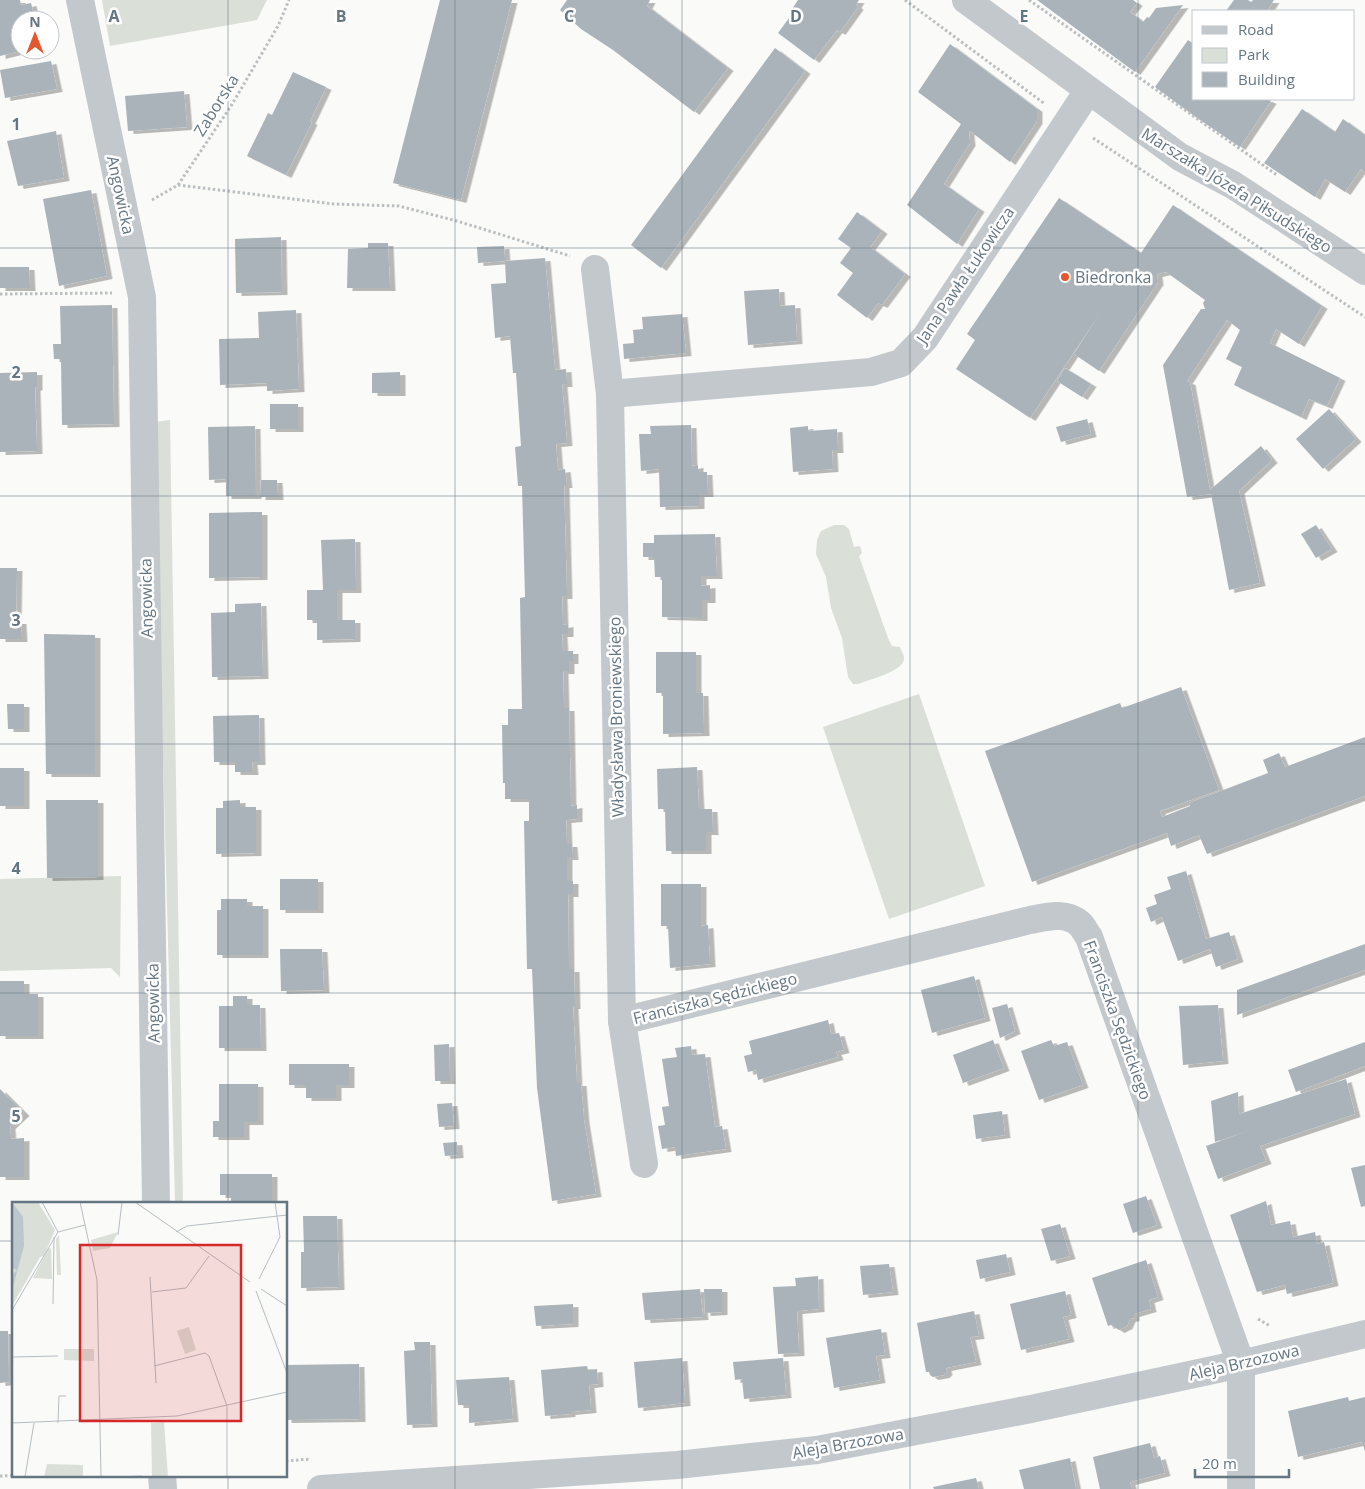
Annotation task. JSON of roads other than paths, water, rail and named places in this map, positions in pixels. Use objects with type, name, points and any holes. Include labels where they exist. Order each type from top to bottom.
[{"type":"street","name":"Angowicka","points":[[80,0],[142,297],[156,1202]]},
{"type":"street","name":"Marszałka Józefa Piłsudskiego","points":[[966,0],[1180,157],[1233,185],[1365,271]]},
{"type":"street","name":"Jana Pawła Łukowicza","points":[[610,394],[871,372],[901,364],[925,338],[1088,91]]},
{"type":"street","name":"Władysława Broniewskiego","points":[[595,269],[610,394],[622,1021],[644,1164]]},
{"type":"street","name":"Franciszka Sędzickiego","points":[[622,1021],[1030,920],[1056,915],[1069,917],[1080,924],[1089,937],[1241,1364],[1241,1489]]},
{"type":"street","name":"Aleja Brzozowa","points":[[321,1489],[678,1465],[817,1450],[1030,1409],[1241,1364],[1365,1334]]},
{"type":"street","points":[[162,1476],[163,1489]]},
{"type":"place","name":"Biedronka","points":[[1065,277]]}]
